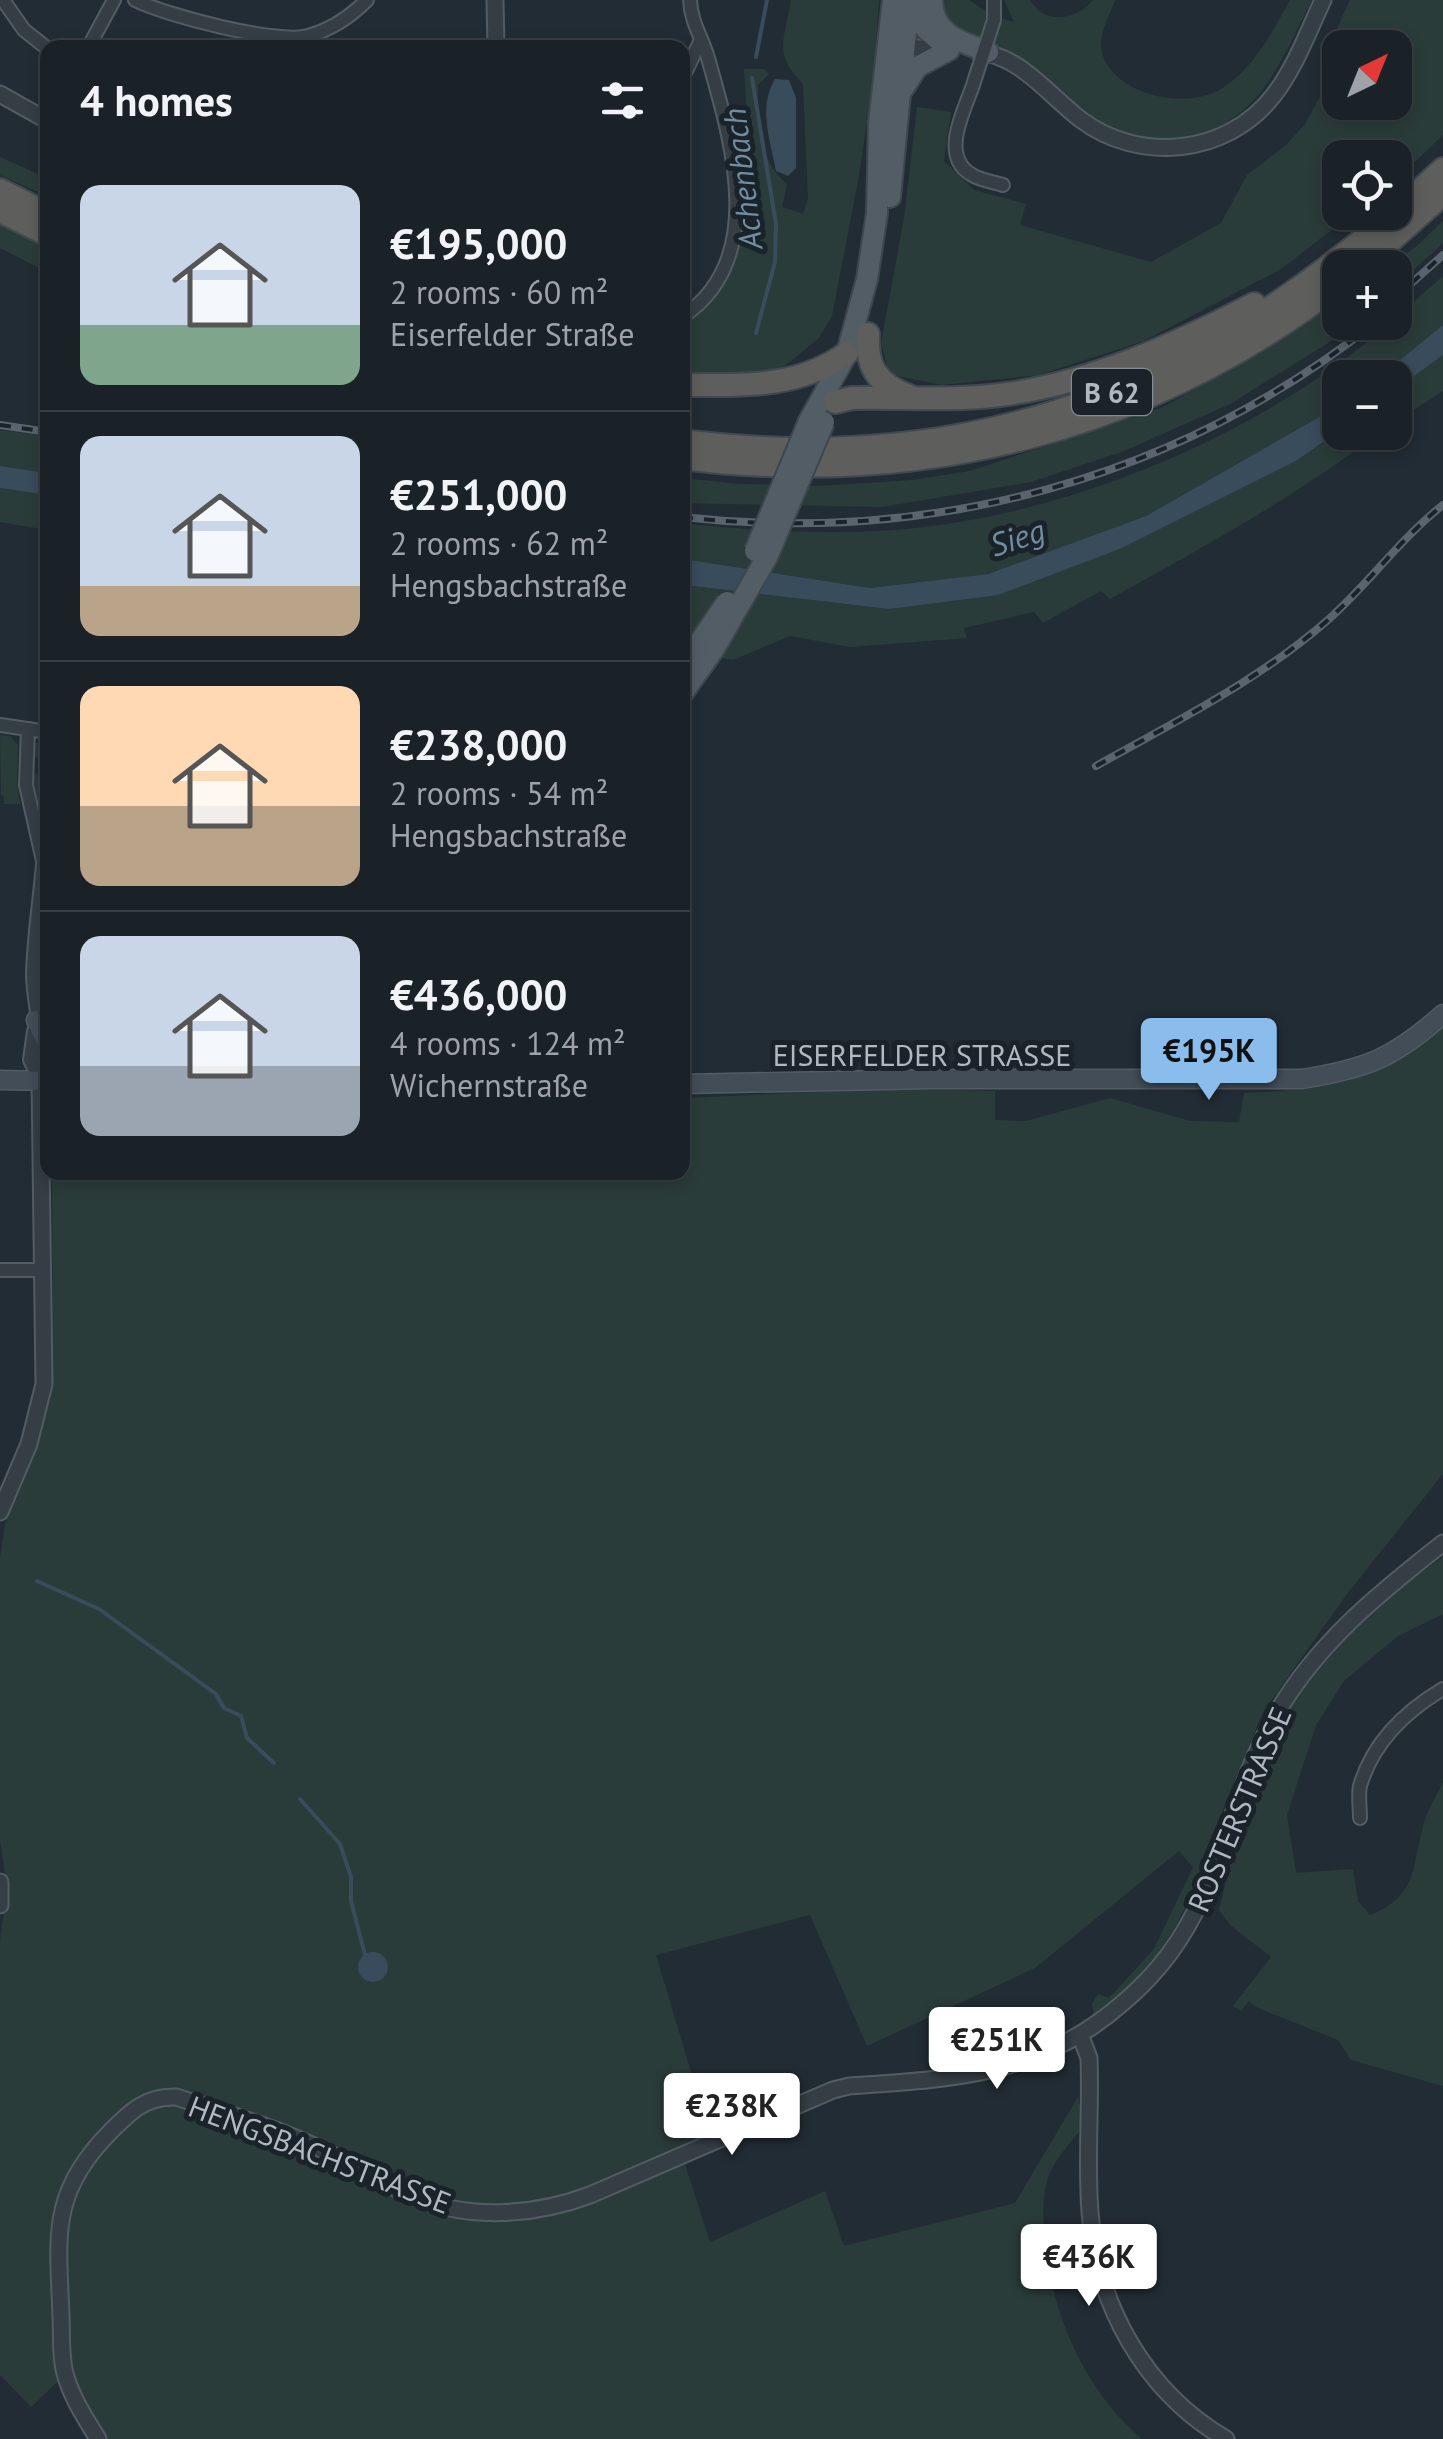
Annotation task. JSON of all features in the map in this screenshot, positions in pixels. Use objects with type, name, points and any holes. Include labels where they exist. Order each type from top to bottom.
[{"type":"highway","name":"B 62","points":[[1412,198],[1443,169]]},
{"type":"highway","points":[[0,190],[40,210]]},
{"type":"highway","points":[[1380,250],[1443,194]]},
{"type":"highway","points":[[0,211],[40,231]]},
{"type":"highway","name":"B 62","points":[[786,382],[822,410],[852,398],[978,397],[1029,390],[1167,346],[1258,302],[1376,230]]},
{"type":"highway","name":"B 62","points":[[690,442],[804,450],[888,446],[978,432],[1051,414],[1137,382],[1216,344],[1313,280],[1376,230]]},
{"type":"highway","name":"B 62","points":[[690,459],[796,467],[892,464],[1020,441],[1104,415],[1184,382],[1260,339],[1322,296]]},
{"type":"highway","points":[[868,334],[872,371],[886,386],[912,398]]},
{"type":"highway","name":"B 62","points":[[690,386],[786,382],[818,371],[847,353]]},
{"type":"main road","points":[[822,410],[856,364],[868,334],[887,237],[898,100],[893,0]]},
{"type":"main road","points":[[690,679],[767,557],[847,353],[867,279],[877,213],[879,123],[896,46],[912,0]]},
{"type":"main road","points":[[898,100],[917,68],[949,50],[926,28],[912,0]]},
{"type":"main road","points":[[932,0],[936,21],[943,30],[988,52]]},
{"type":"main road","points":[[690,659],[706,648]]},
{"type":"main road","name":"EISERFELDER STRASSE","points":[[690,1084],[932,1079],[1302,1080],[1353,1071],[1385,1058],[1443,1014]]},
{"type":"main road","points":[[36,1020],[40,1029]]},
{"type":"main road","points":[[0,1080],[40,1081]]},
{"type":"street","points":[[3,0],[24,30],[40,43]]},
{"type":"street","points":[[92,40],[114,0]]},
{"type":"street","points":[[135,0],[177,17],[276,37],[304,38],[332,27],[367,0]]},
{"type":"street","points":[[495,0],[496,40]]},
{"type":"street","points":[[690,0],[691,20],[701,40],[727,136],[737,201],[737,232],[726,268],[690,310]]},
{"type":"street","points":[[994,0],[994,20],[956,138],[957,160],[970,175],[1002,185]]},
{"type":"street","points":[[896,46],[988,52],[1016,66],[1106,135],[1136,145],[1183,147],[1228,133],[1263,107],[1281,84],[1323,0]]},
{"type":"street","points":[[690,63],[701,40]]},
{"type":"street","points":[[0,94],[40,116]]},
{"type":"street","points":[[0,726],[40,731]]},
{"type":"street","points":[[28,729],[27,794],[40,840]]},
{"type":"street","points":[[40,906],[33,972],[40,1040]]},
{"type":"street","points":[[0,1512],[28,1444],[44,1384],[43,1180]]},
{"type":"street","points":[[0,1270],[43,1270]]},
{"type":"street","name":"ROSTERSTRASSE","points":[[1081,2037],[1158,1971],[1181,1939],[1202,1898],[1263,1738],[1302,1672],[1368,1602],[1443,1544]]},
{"type":"street","points":[[1360,1818],[1360,1787],[1385,1737],[1412,1707],[1443,1689]]},
{"type":"street","points":[[0,1882],[0,1905]]},
{"type":"street","points":[[1081,2037],[1089,2058],[1091,2226],[1108,2299],[1154,2378],[1174,2401],[1226,2439]]},
{"type":"street","name":"HENGSBACHSTRASSE","points":[[98,2439],[75,2400],[63,2367],[57,2234],[62,2210],[86,2162],[107,2135],[136,2106],[148,2100],[176,2097],[312,2144],[388,2185],[430,2202],[468,2210],[519,2212],[549,2209],[579,2199],[833,2090],[983,2073],[1041,2056],[1081,2037]]},
{"type":"green space","points":[[791,0],[879,0],[874,74],[859,176],[832,316],[819,338],[781,369],[745,375],[690,374],[690,322],[720,288],[731,268],[742,227],[740,185],[729,120],[747,115],[744,69],[764,69],[769,74],[758,85],[760,126],[770,164],[787,184],[782,207],[803,214],[808,199],[803,84],[787,63],[784,36]]},
{"type":"green space","points":[[936,0],[969,0],[991,15],[1014,22],[1004,0],[1030,0],[1044,14],[1061,17],[1078,12],[1093,0],[1115,0],[1101,40],[1102,53],[1110,68],[1137,89],[1155,95],[1192,98],[1210,94],[1235,79],[1254,59],[1290,0],[1312,0],[1276,70],[1245,109],[1202,133],[1164,138],[1125,133],[1107,126],[1018,57],[950,28]]},
{"type":"green space","points":[[1350,0],[1443,0],[1443,135],[1412,165],[1412,140],[1322,140],[1322,230],[1332,230],[1281,269],[1144,341],[1039,375],[941,385],[889,374],[881,343],[904,218],[917,107],[951,112],[944,161],[974,190],[1026,204],[1020,225],[1151,262],[1221,223],[1247,175],[1286,145],[1305,124],[1322,93],[1322,120],[1412,120],[1412,30],[1336,30]]},
{"type":"green space","points":[[0,157],[40,175],[40,193],[0,175]]},
{"type":"green space","points":[[1443,221],[1443,243],[1412,271],[1411,250]]},
{"type":"green space","points":[[0,224],[40,244],[40,268],[0,248]]},
{"type":"green space","points":[[1443,276],[1443,325],[1400,360],[1343,360],[1368,340],[1412,340],[1412,303]]},
{"type":"green space","points":[[1322,311],[1322,340],[1332,340],[1230,404],[1124,451],[1031,482],[882,507],[690,503],[690,479],[819,486],[912,480],[970,471],[1161,408],[1256,355]]},
{"type":"green space","points":[[1443,355],[1443,391],[1412,411],[1412,378]]},
{"type":"green space","points":[[1322,375],[1322,415],[1146,516],[988,574],[870,588],[690,560],[690,524],[788,531],[894,530],[1026,508],[1158,464],[1282,401]]},
{"type":"green space","points":[[0,430],[40,435],[40,472],[0,466]]},
{"type":"green space","points":[[1322,443],[1322,450],[1355,450],[1179,561],[1110,599],[1101,591],[1043,623],[1034,612],[964,628],[967,638],[850,647],[790,636],[733,660],[690,652],[690,586],[889,609],[1122,548],[1296,461]]},
{"type":"green space","points":[[0,488],[40,494],[40,529],[0,522]]},
{"type":"green space","points":[[0,735],[10,736],[18,745],[20,804],[4,804],[1,795]]},
{"type":"green space","points":[[40,741],[40,820],[30,768],[37,775],[34,744]]},
{"type":"green space","points":[[1443,1028],[1443,1474],[1347,1594],[1263,1712],[1226,1801],[1204,1868],[1159,1952],[1129,1986],[1094,2015],[1092,2004],[1098,1994],[1109,1998],[1154,1949],[1193,1867],[1179,1851],[1035,1968],[867,2046],[810,1915],[656,1955],[710,2135],[681,2152],[710,2242],[825,2191],[844,2246],[1015,2203],[1078,2097],[1083,2127],[1058,2159],[1046,2185],[1043,2217],[1047,2262],[1062,2318],[1086,2371],[1102,2396],[1142,2439],[91,2439],[102,2428],[69,2371],[31,2407],[0,2375],[0,1941],[7,1887],[0,1841],[0,1557],[5,1524],[42,1429],[53,1371],[52,1180],[690,1180],[690,1098],[889,1089],[995,1091],[995,1120],[1026,1121],[1110,1098],[1190,1121],[1239,1122],[1244,1093],[1303,1089],[1350,1080],[1417,1047]]},
{"type":"green space","points":[[1443,1557],[1443,1614],[1398,1636],[1344,1681],[1316,1725],[1287,1815],[1296,1873],[1353,1869],[1358,1901],[1370,1915],[1385,1908],[1405,1890],[1425,1820],[1443,1782],[1443,2086],[1351,2060],[1338,2040],[1249,2001],[1241,2011],[1233,2006],[1271,1957],[1230,1925],[1219,1910],[1249,1801],[1295,1699],[1341,1639]]},
{"type":"water","points":[[775,79],[789,80],[796,98],[796,168],[788,176],[776,171],[767,124],[767,101]]},
{"type":"water","points":[[1443,325],[1443,355],[1412,378],[1412,360],[1400,360]]},
{"type":"water","points":[[1322,415],[1322,443],[1296,461],[1122,548],[998,595],[889,609],[690,586],[690,560],[870,588],[988,574],[1146,516]]},
{"type":"water","points":[[0,466],[40,472],[40,494],[0,488]]},
{"type":"water","points":[[373,1952],[387,1961],[388,1967],[379,1981],[373,1982],[359,1973],[358,1967],[367,1953]]},
{"type":"waterway","name":"Achenbach","points":[[756,57],[767,0]]},
{"type":"waterway","name":"Achenbach","points":[[752,78],[776,224],[775,262],[756,333]]},
{"type":"waterway","points":[[37,1581],[99,1609],[216,1694],[224,1708],[241,1716],[247,1738],[274,1763]]},
{"type":"waterway","points":[[300,1799],[340,1844],[351,1877],[351,1901],[365,1955]]},
{"type":"railway","points":[[1412,283],[1443,255]]},
{"type":"railway","points":[[690,518],[776,523],[868,520],[960,509],[1049,489],[1136,460],[1219,423],[1300,377],[1351,340]]},
{"type":"railway","points":[[0,425],[40,431]]},
{"type":"railway","points":[[1096,766],[1217,698],[1302,641],[1344,605],[1443,505]]},
{"type":"water label","name":"Sieg","points":[[1017,537]]}]
